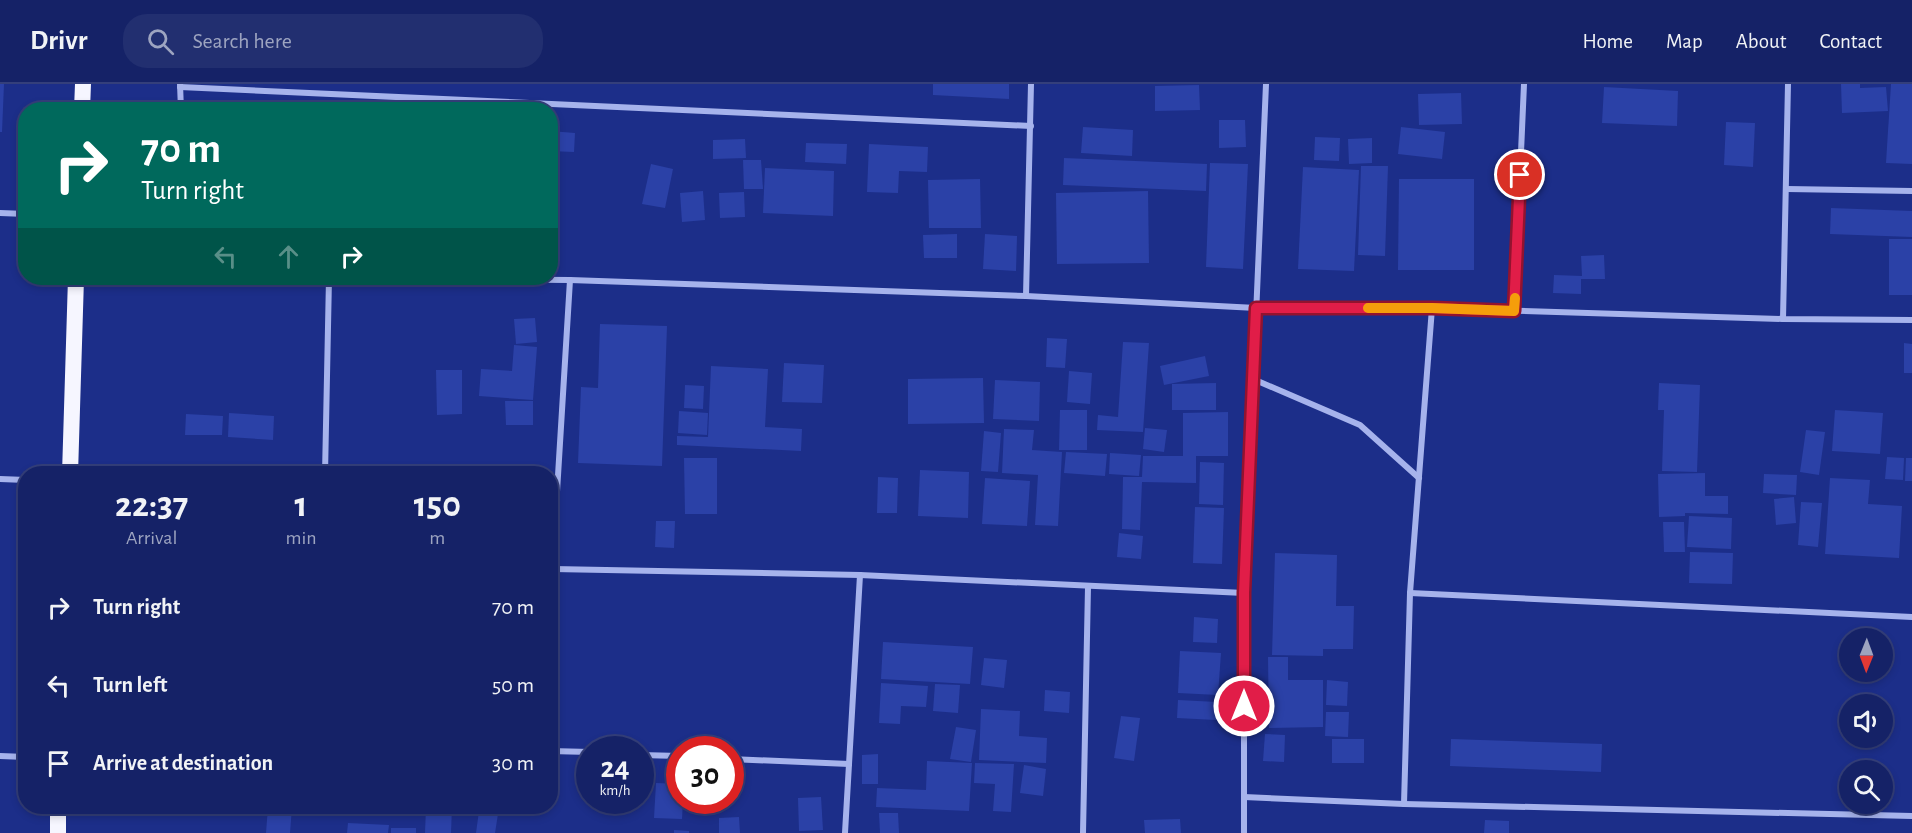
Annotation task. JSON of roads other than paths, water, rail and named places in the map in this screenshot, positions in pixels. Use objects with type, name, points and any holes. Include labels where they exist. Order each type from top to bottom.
[{"type":"highway","points":[[82,102],[83,84]]},
{"type":"highway","points":[[70,466],[76,285]]},
{"type":"highway","points":[[58,814],[58,833]]},
{"type":"street","points":[[1026,296],[1031,84]]},
{"type":"street","points":[[1244,833],[1244,593],[1266,84]]},
{"type":"street","points":[[1514,311],[1524,84]]},
{"type":"street","points":[[1783,319],[1788,84]]},
{"type":"street","points":[[181,102],[180,86],[520,102]]},
{"type":"street","points":[[558,104],[1031,126]]},
{"type":"street","points":[[1787,189],[1912,191]]},
{"type":"street","points":[[0,213],[18,214]]},
{"type":"street","points":[[558,280],[1026,296],[1256,308],[1432,308],[1783,319],[1912,320]]},
{"type":"street","points":[[558,484],[570,280]]},
{"type":"street","points":[[325,466],[329,285]]},
{"type":"street","points":[[1404,804],[1410,593],[1432,308]]},
{"type":"street","points":[[1253,379],[1360,425],[1419,478]]},
{"type":"street","points":[[0,479],[18,480]]},
{"type":"street","points":[[558,569],[860,575],[1244,593]]},
{"type":"street","points":[[845,833],[860,575]]},
{"type":"street","points":[[1083,833],[1088,587]]},
{"type":"street","points":[[1410,593],[1912,617]]},
{"type":"street","points":[[558,751],[576,752]]},
{"type":"street","points":[[0,756],[18,757]]},
{"type":"street","points":[[744,760],[849,764]]},
{"type":"street","points":[[1244,797],[1404,804],[1912,816]]}]
